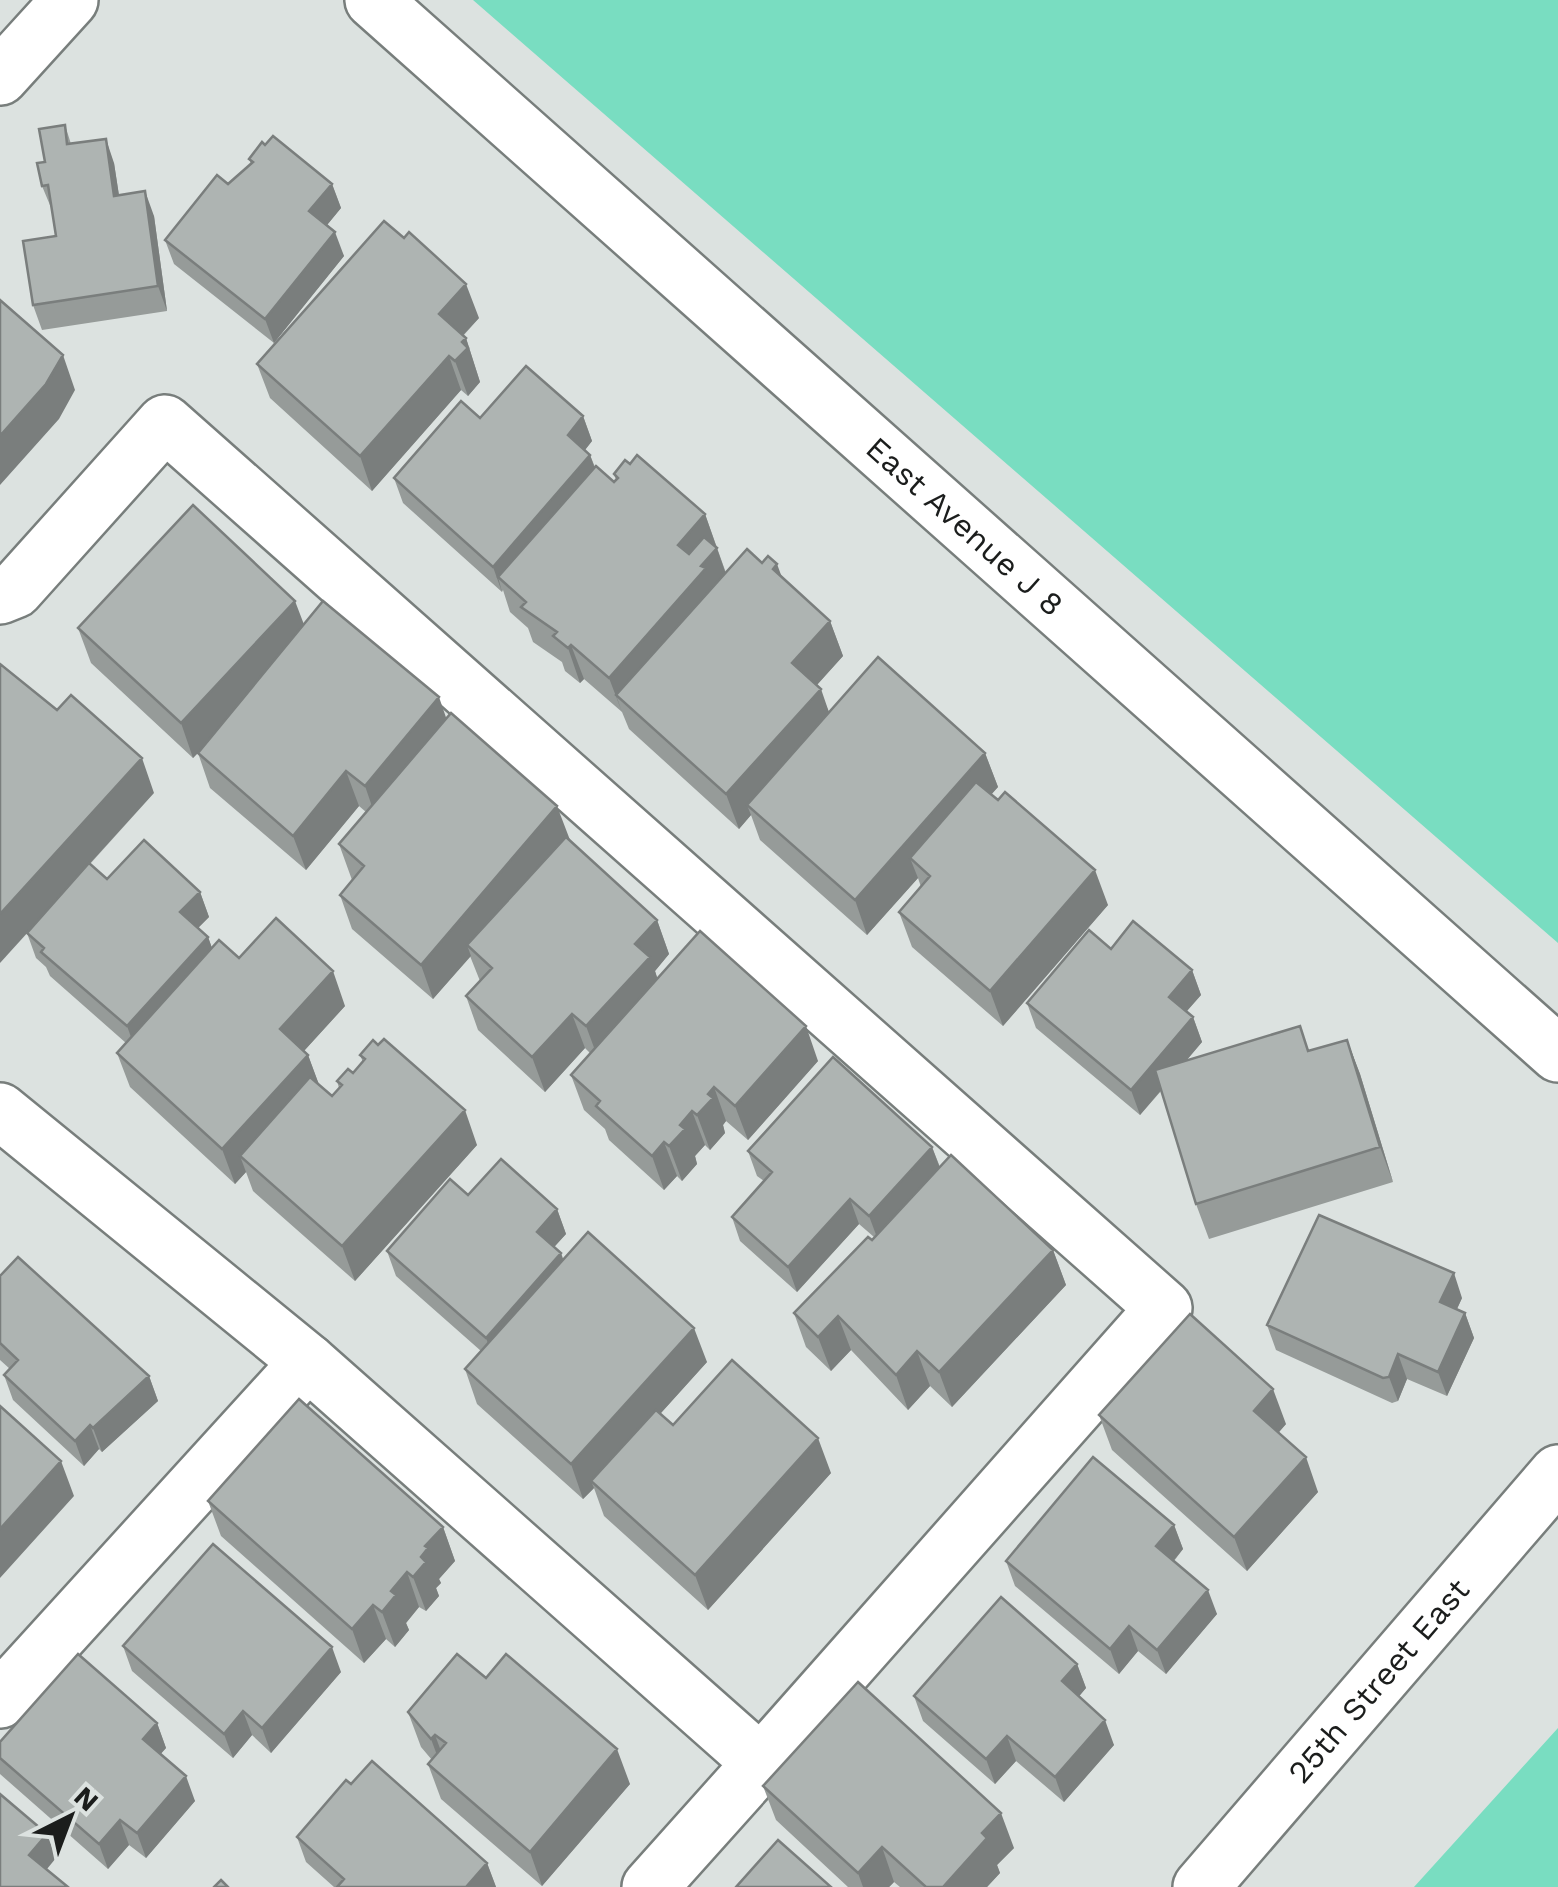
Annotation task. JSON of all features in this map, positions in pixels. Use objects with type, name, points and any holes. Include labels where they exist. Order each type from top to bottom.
[{"type":"street","points":[[0,77],[70,0]]},
{"type":"street","name":"East Avenue J 8","points":[[373,0],[1558,1054]]},
{"type":"street","points":[[0,596],[15,590],[166,423],[1164,1308],[650,1887]]},
{"type":"street","points":[[0,1111],[308,1362],[761,1764]]},
{"type":"street","points":[[0,1700],[308,1362]]},
{"type":"street","name":"25th Street East","points":[[1200,1887],[1558,1473]]},
{"type":"green space","points":[[473,0],[1558,0],[1558,943]]},
{"type":"green space","points":[[1558,1728],[1558,1887],[1414,1887]]},
{"type":"building","points":[[65,125],[67,144],[106,139],[114,196],[145,191],[158,286],[33,305],[23,241],[56,236],[48,185],[42,186],[37,163],[45,162],[39,129]]},
{"type":"building","points":[[273,136],[332,184],[309,211],[335,232],[265,319],[165,240],[217,175],[228,184],[253,162],[249,159],[262,142],[265,145]]},
{"type":"building","points":[[384,221],[404,238],[409,232],[466,284],[439,314],[466,338],[462,342],[468,348],[455,361],[449,356],[360,456],[257,364]]},
{"type":"building","points":[[0,300],[63,355],[46,384],[0,436]]},
{"type":"building","points":[[526,366],[583,416],[568,435],[590,455],[493,567],[394,478],[461,401],[480,418]]},
{"type":"building","points":[[637,455],[705,514],[678,545],[689,554],[704,537],[717,548],[701,566],[706,568],[609,678],[571,645],[568,648],[553,636],[557,632],[521,607],[526,602],[498,577],[596,466],[614,482],[618,478],[614,474],[625,460],[630,464]]},
{"type":"building","points":[[193,505],[295,601],[181,723],[78,628]]},
{"type":"building","points":[[747,549],[762,563],[768,556],[777,564],[773,569],[830,621],[792,663],[821,689],[726,794],[616,695]]},
{"type":"building","points":[[323,601],[439,697],[365,786],[346,771],[293,836],[198,753]]},
{"type":"building","points":[[878,657],[985,753],[855,900],[747,805]]},
{"type":"building","points":[[0,664],[57,710],[71,695],[142,758],[0,914]]},
{"type":"building","points":[[451,713],[557,806],[421,965],[340,895],[364,866],[339,844]]},
{"type":"building","points":[[976,782],[998,800],[1005,792],[1095,870],[990,991],[899,912],[930,876],[910,858]]},
{"type":"building","points":[[566,837],[657,920],[635,944],[650,957],[586,1026],[572,1014],[532,1057],[466,996],[492,968],[467,945]]},
{"type":"building","points":[[144,840],[200,892],[180,912],[208,937],[127,1026],[41,952],[44,948],[27,933],[89,863],[107,879]]},
{"type":"building","points":[[276,918],[333,971],[280,1029],[308,1055],[222,1149],[117,1053],[219,940],[239,958]]},
{"type":"building","points":[[1133,921],[1192,970],[1169,997],[1193,1017],[1131,1090],[1027,1003],[1089,930],[1111,949]]},
{"type":"building","points":[[700,931],[806,1026],[735,1106],[714,1087],[708,1094],[713,1098],[697,1115],[692,1111],[680,1125],[685,1129],[669,1146],[664,1142],[652,1156],[596,1106],[600,1101],[571,1075]]},
{"type":"building","points":[[1300,1026],[1308,1051],[1347,1040],[1380,1147],[1196,1204],[1155,1070]]},
{"type":"building","points":[[384,1039],[465,1110],[342,1246],[240,1156],[310,1077],[332,1096],[342,1085],[337,1081],[348,1069],[353,1073],[365,1059],[360,1055],[373,1040],[378,1045]]},
{"type":"building","points":[[833,1057],[932,1147],[869,1216],[850,1199],[788,1267],[732,1217],[772,1172],[748,1151]]},
{"type":"building","points":[[951,1155],[1053,1250],[939,1372],[917,1351],[896,1375],[838,1316],[818,1337],[794,1313],[868,1237],[872,1240]]},
{"type":"building","points":[[501,1159],[557,1209],[537,1232],[561,1253],[486,1338],[387,1251],[450,1179],[468,1195]]},
{"type":"building","points":[[1319,1215],[1454,1273],[1440,1302],[1465,1313],[1438,1372],[1398,1354],[1389,1377],[1383,1378],[1267,1325]]},
{"type":"building","points":[[588,1232],[694,1328],[571,1464],[465,1369]]},
{"type":"building","points":[[18,1257],[149,1376],[75,1441],[4,1375],[18,1360],[0,1343],[0,1276]]},
{"type":"building","points":[[1190,1314],[1273,1389],[1254,1411],[1306,1457],[1234,1537],[1099,1415]]},
{"type":"building","points":[[732,1360],[818,1438],[695,1575],[591,1481],[656,1410],[673,1425]]},
{"type":"building","points":[[299,1399],[443,1527],[425,1546],[428,1548],[421,1557],[426,1562],[413,1577],[407,1572],[391,1591],[396,1595],[382,1612],[373,1605],[352,1629],[208,1501]]},
{"type":"building","points":[[0,1406],[61,1461],[0,1529]]},
{"type":"building","points":[[1093,1457],[1174,1525],[1156,1546],[1208,1590],[1157,1650],[1129,1626],[1110,1649],[1006,1561]]},
{"type":"building","points":[[213,1544],[332,1647],[262,1728],[243,1711],[224,1734],[123,1646]]},
{"type":"building","points":[[1001,1597],[1077,1664],[1062,1681],[1105,1720],[1055,1777],[1007,1736],[986,1759],[914,1696]]},
{"type":"building","points":[[78,1654],[157,1723],[143,1739],[186,1776],[137,1833],[120,1820],[99,1844],[0,1758],[0,1742]]},
{"type":"building","points":[[457,1654],[486,1678],[506,1654],[617,1749],[530,1852],[428,1764],[446,1743],[435,1735],[431,1739],[408,1712]]},
{"type":"building","points":[[858,1682],[1001,1813],[982,1833],[987,1838],[943,1887],[926,1887],[882,1847],[858,1873],[763,1786]]},
{"type":"building","points":[[372,1761],[487,1863],[466,1887],[337,1887],[344,1879],[297,1837],[346,1780],[351,1784]]},
{"type":"building","points":[[0,1794],[47,1834],[29,1855],[68,1887],[0,1887]]},
{"type":"building","points":[[778,1840],[831,1887],[736,1887]]}]
